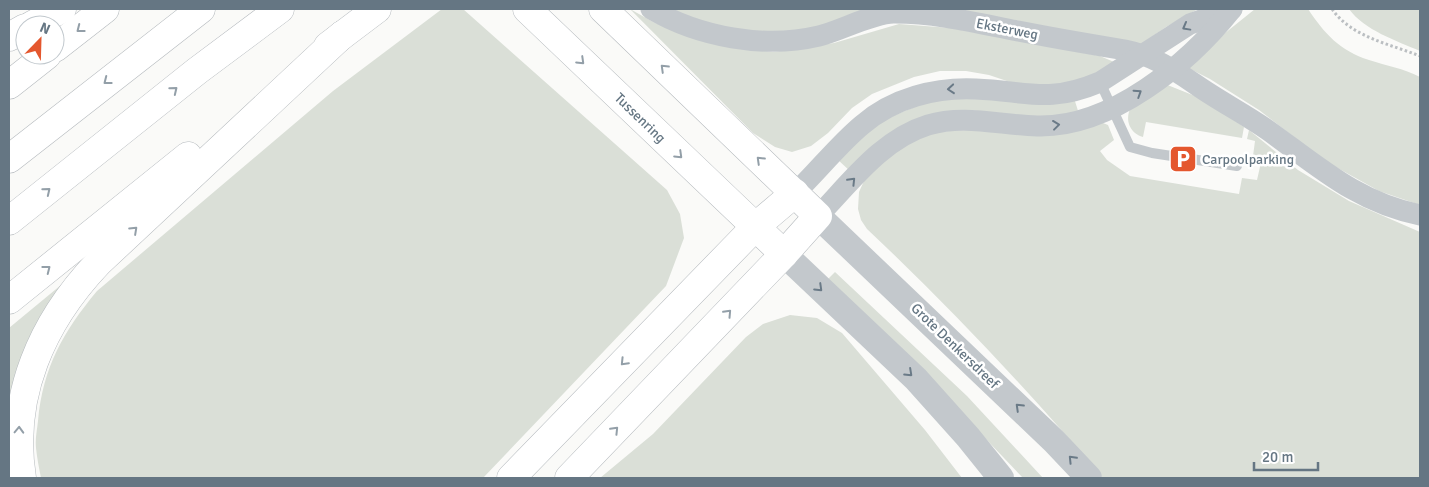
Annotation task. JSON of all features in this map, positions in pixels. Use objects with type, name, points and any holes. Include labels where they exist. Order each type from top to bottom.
[{"type":"highway","points":[[51,15],[62,9]]},
{"type":"highway","points":[[65,40],[105,9]]},
{"type":"highway","points":[[9,159],[202,9]]},
{"type":"highway","points":[[9,221],[197,71],[280,9]]},
{"type":"highway","points":[[9,300],[376,9]]},
{"type":"highway","name":"Tussenring","points":[[527,9],[784,254]]},
{"type":"highway","points":[[569,478],[784,254],[818,216],[602,9]]},
{"type":"highway","points":[[22,478],[19,446],[24,393],[40,343],[63,304],[98,263],[342,35]]},
{"type":"highway","points":[[9,85],[34,65]]},
{"type":"highway","points":[[511,478],[755,227],[795,193]]},
{"type":"street","name":"Eksterweg","points":[[650,9],[666,18],[696,30],[759,41],[792,40],[820,36],[892,12],[934,15],[1103,48],[1136,58],[1168,71],[1177,81],[1195,84],[1269,131],[1321,171],[1346,186],[1386,205],[1420,215]]},
{"type":"street","points":[[795,193],[862,124],[900,102],[924,93],[976,88],[1051,96],[1084,89],[1100,82],[1190,24],[1232,9]]},
{"type":"street","points":[[818,216],[886,147],[928,125],[953,120],[978,120],[1036,126],[1057,126],[1112,109],[1168,71],[1209,38],[1232,9]]},
{"type":"street","name":"Grote Denkersdreef","points":[[818,216],[1054,441],[1089,478]]},
{"type":"street","points":[[784,254],[916,379],[968,437],[1001,478]]},
{"type":"lane","points":[[1100,82],[1130,146],[1152,153],[1238,166]]},
{"type":"path","points":[[1332,9],[1340,20],[1353,30],[1420,56]]},
{"type":"shaded area","points":[[442,9],[463,9],[667,190],[680,214],[684,238],[666,286],[483,478],[41,478],[36,441],[41,402],[50,367],[74,321],[97,291],[333,91]]},
{"type":"shaded area","points":[[630,9],[655,23],[737,48],[773,52],[834,43],[899,24],[951,28],[1100,56],[1114,62],[1079,84],[1025,87],[989,75],[966,71],[940,71],[914,77],[872,94],[852,108],[828,133],[811,146],[792,152],[775,147],[753,133]]},
{"type":"shaded area","points":[[672,9],[879,9],[806,29],[789,32],[754,32],[720,26],[687,16]]},
{"type":"shaded area","points":[[940,9],[1198,9],[1166,27],[1137,47]]},
{"type":"shaded area","points":[[1255,9],[1308,9],[1320,26],[1349,52],[1420,77],[1420,205],[1379,191],[1325,161],[1259,110],[1210,79],[1184,66]]},
{"type":"shaded area","points":[[1349,9],[1420,9],[1420,51],[1372,29]]},
{"type":"shaded area","points":[[1165,84],[1200,98],[1244,127],[1242,138],[1146,122],[1143,137],[1135,133],[1128,122],[1130,109]]},
{"type":"shaded area","points":[[943,95],[1074,98],[1079,114],[1046,119],[969,110],[851,172],[837,159],[874,124]]},
{"type":"shaded area","points":[[1103,123],[1108,125],[1114,140],[1100,151],[1107,160],[1130,176],[1239,194],[1242,178],[1257,180],[1262,158],[1253,156],[1255,141],[1247,139],[1249,130],[1298,170],[1349,201],[1420,232],[1420,478],[1103,478],[1047,413],[988,350],[867,229],[861,220],[858,209],[859,192],[864,181],[893,152],[931,132]]},
{"type":"shaded area","points":[[835,272],[967,396],[1043,478],[1023,478],[906,355],[827,280]]},
{"type":"shaded area","points":[[61,285],[28,351],[9,478],[9,328]]},
{"type":"shaded area","points":[[790,315],[817,318],[842,333],[925,430],[962,478],[600,478],[653,434],[746,337],[763,324]]},
{"type":"place","name":"Carpoolparking","points":[[1183,159]]}]
